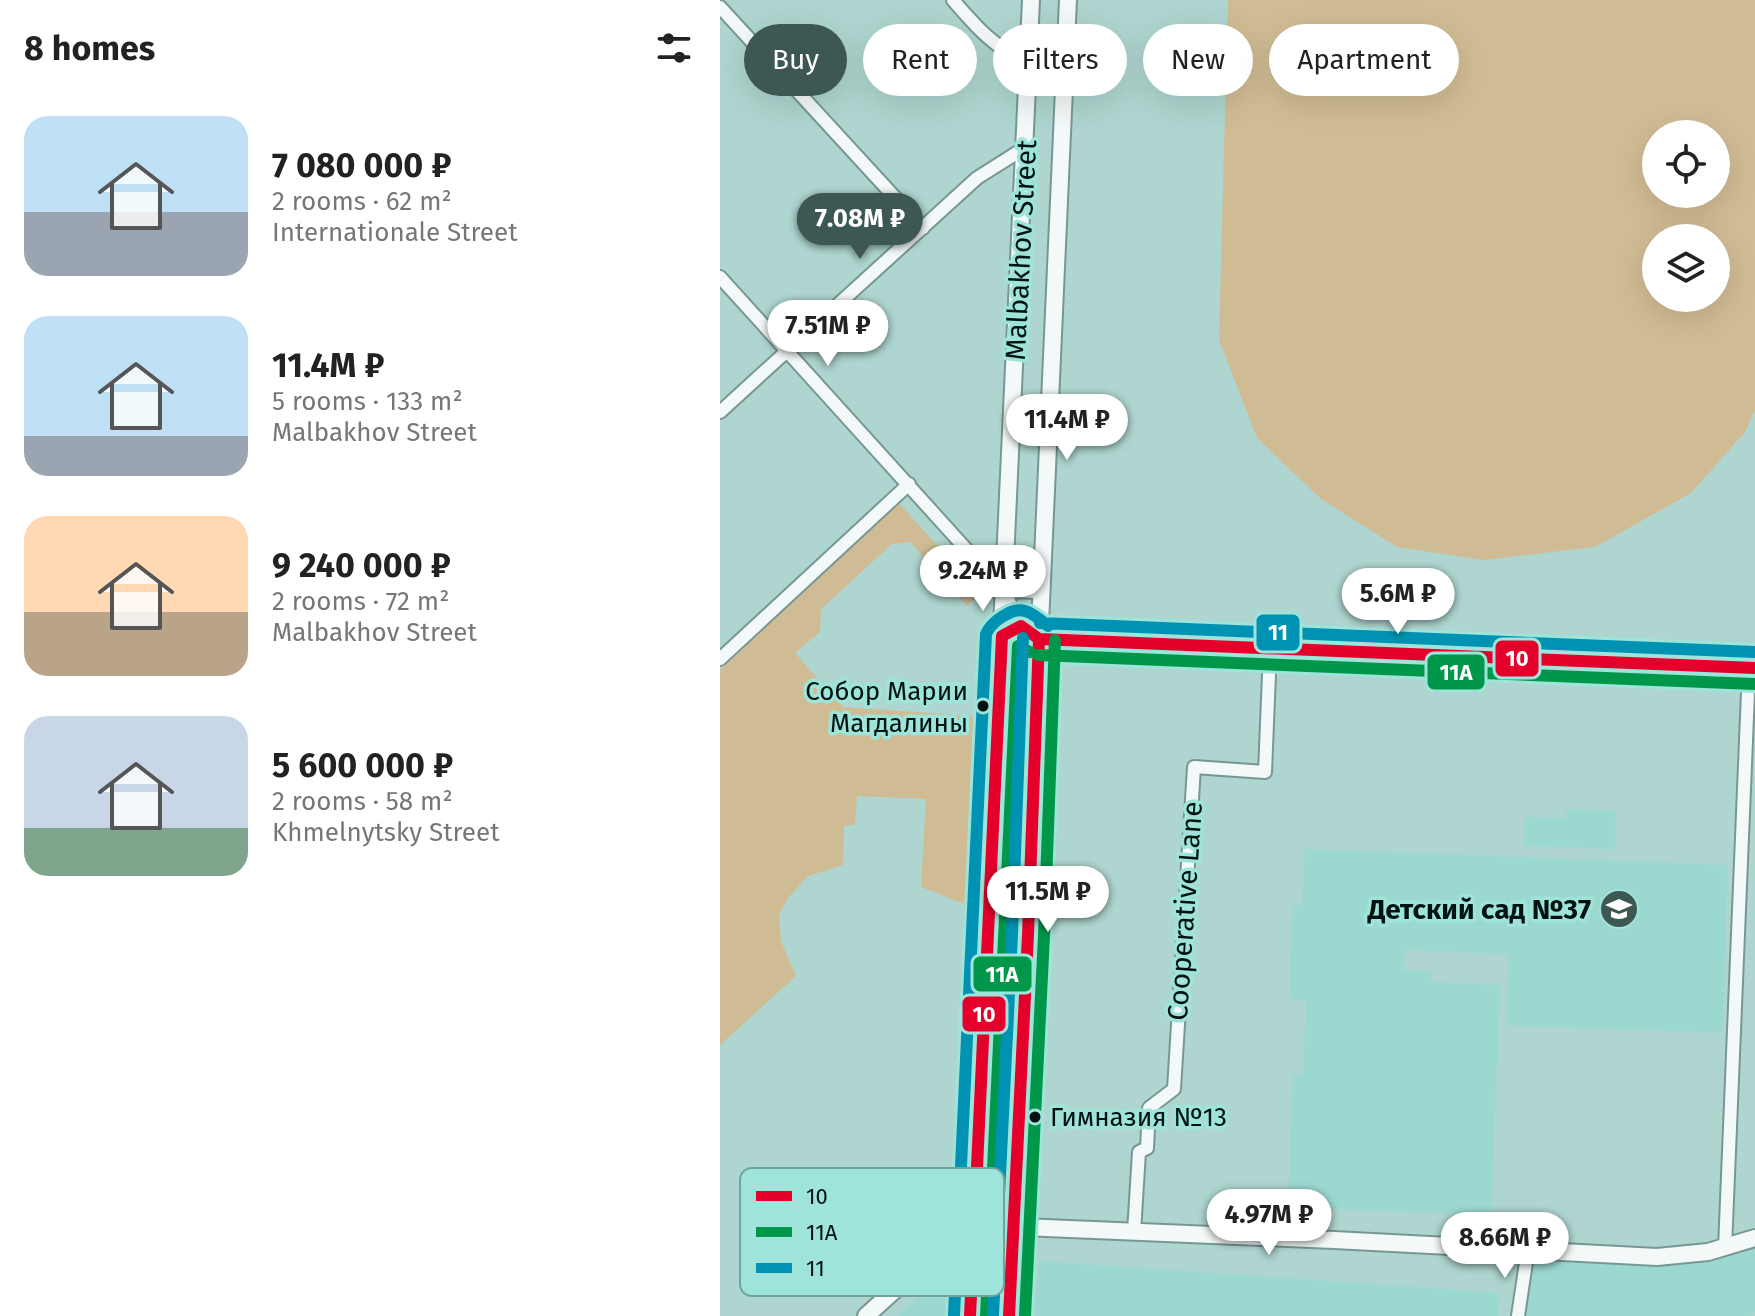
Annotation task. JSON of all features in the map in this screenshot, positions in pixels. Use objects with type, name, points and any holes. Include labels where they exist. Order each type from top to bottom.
[{"type":"main road","name":"Malbakhov Street","points":[[1030,24],[1031,0]]},
{"type":"main road","name":"Malbakhov Street","points":[[1009,1316],[1068,0]]},
{"type":"main road","name":"Malbakhov Street","points":[[978,1168],[1028,96]]},
{"type":"main road","points":[[1004,1226],[1657,1257],[1690,1255],[1755,1238]]},
{"type":"main road","points":[[866,1316],[888,1296]]},
{"type":"main road","name":"Malbakhov Street","points":[[970,1316],[971,1296]]},
{"type":"street","points":[[953,0],[993,43]]},
{"type":"street","points":[[720,7],[923,228]]},
{"type":"street","points":[[720,412],[977,178],[1026,147]]},
{"type":"street","points":[[720,277],[1004,591],[1021,626],[1039,639],[1752,668],[1725,1248]]},
{"type":"street","points":[[720,659],[909,484]]},
{"type":"street","points":[[1004,591],[1041,592]]},
{"type":"street","points":[[1002,636],[1021,626]]},
{"type":"street","name":"Cooperative Lane","points":[[1134,1232],[1139,1152],[1147,1148],[1149,1108],[1174,1089],[1194,767],[1265,772],[1270,650]]},
{"type":"street","points":[[1518,1316],[1528,1249]]},
{"type":"shaded area","points":[[1228,0],[1755,0],[1755,410],[1745,432],[1691,493],[1595,547],[1483,560],[1397,547],[1321,499],[1257,438],[1219,340],[1225,96],[1253,96],[1253,24],[1227,24]]},
{"type":"shaded area","points":[[898,502],[980,593],[967,606],[910,542],[892,544],[821,609],[820,632],[795,653],[843,707],[987,717],[980,910],[921,887],[926,799],[857,796],[855,824],[844,826],[843,865],[808,876],[787,899],[779,916],[781,941],[796,976],[720,1045],[720,670]]},
{"type":"shaded area","points":[[1020,637],[1030,649],[1004,1207],[1004,1168],[986,1168],[1013,640]]},
{"type":"shaded area","points":[[1567,809],[1616,811],[1615,849],[1524,846],[1525,817],[1566,818]]},
{"type":"shaded area","name":"Гимназия №13","points":[[1305,849],[1728,865],[1722,1033],[1507,1025],[1509,954],[1404,950],[1403,970],[1431,972],[1431,982],[1500,985],[1491,1215],[1288,1207],[1293,1074],[1303,1074],[1306,1001],[1289,999],[1293,906],[1302,905]]},
{"type":"shaded area","points":[[1755,1238],[1755,1312],[1751,1316],[1518,1316],[1528,1249],[1657,1257]]},
{"type":"shaded area","points":[[1039,1261],[1500,1293],[1497,1316],[1035,1316]]},
{"type":"shaded area","points":[[919,1296],[948,1296],[947,1316],[897,1316]]},
{"type":"shaded area","points":[[982,1296],[1000,1296],[999,1316],[981,1316]]},
{"type":"transit line","name":"11","points":[[961,1168],[986,634],[1002,616],[1020,610],[1031,613],[1048,626]]},
{"type":"transit line","name":"11","points":[[1040,623],[1755,652]]},
{"type":"transit line","name":"10","points":[[977,1168],[1002,636],[1021,626],[1039,639]]},
{"type":"transit line","name":"11","points":[[1000,1168],[1023,638]]},
{"type":"transit line","name":"10","points":[[1039,639],[1755,668]]},
{"type":"transit line","name":"10","points":[[1009,1316],[1039,639]]},
{"type":"transit line","name":"11А","points":[[1025,1316],[1055,640]]},
{"type":"transit line","name":"11А","points":[[993,1168],[1018,646],[1030,652]]},
{"type":"transit line","name":"11А","points":[[1038,655],[1754,684]]},
{"type":"transit line","name":"11","points":[[954,1315],[955,1296]]},
{"type":"transit line","name":"10","points":[[970,1316],[971,1296]]},
{"type":"transit line","name":"11А","points":[[986,1316],[987,1296]]},
{"type":"transit line","name":"11","points":[[993,1315],[994,1296]]},
{"type":"place","name":"Собор Марии Магдалины","points":[[983,706]]},
{"type":"place","name":"Детский сад №37","points":[[1619,909]]},
{"type":"place","name":"Гимназия №13","points":[[1035,1117]]}]
